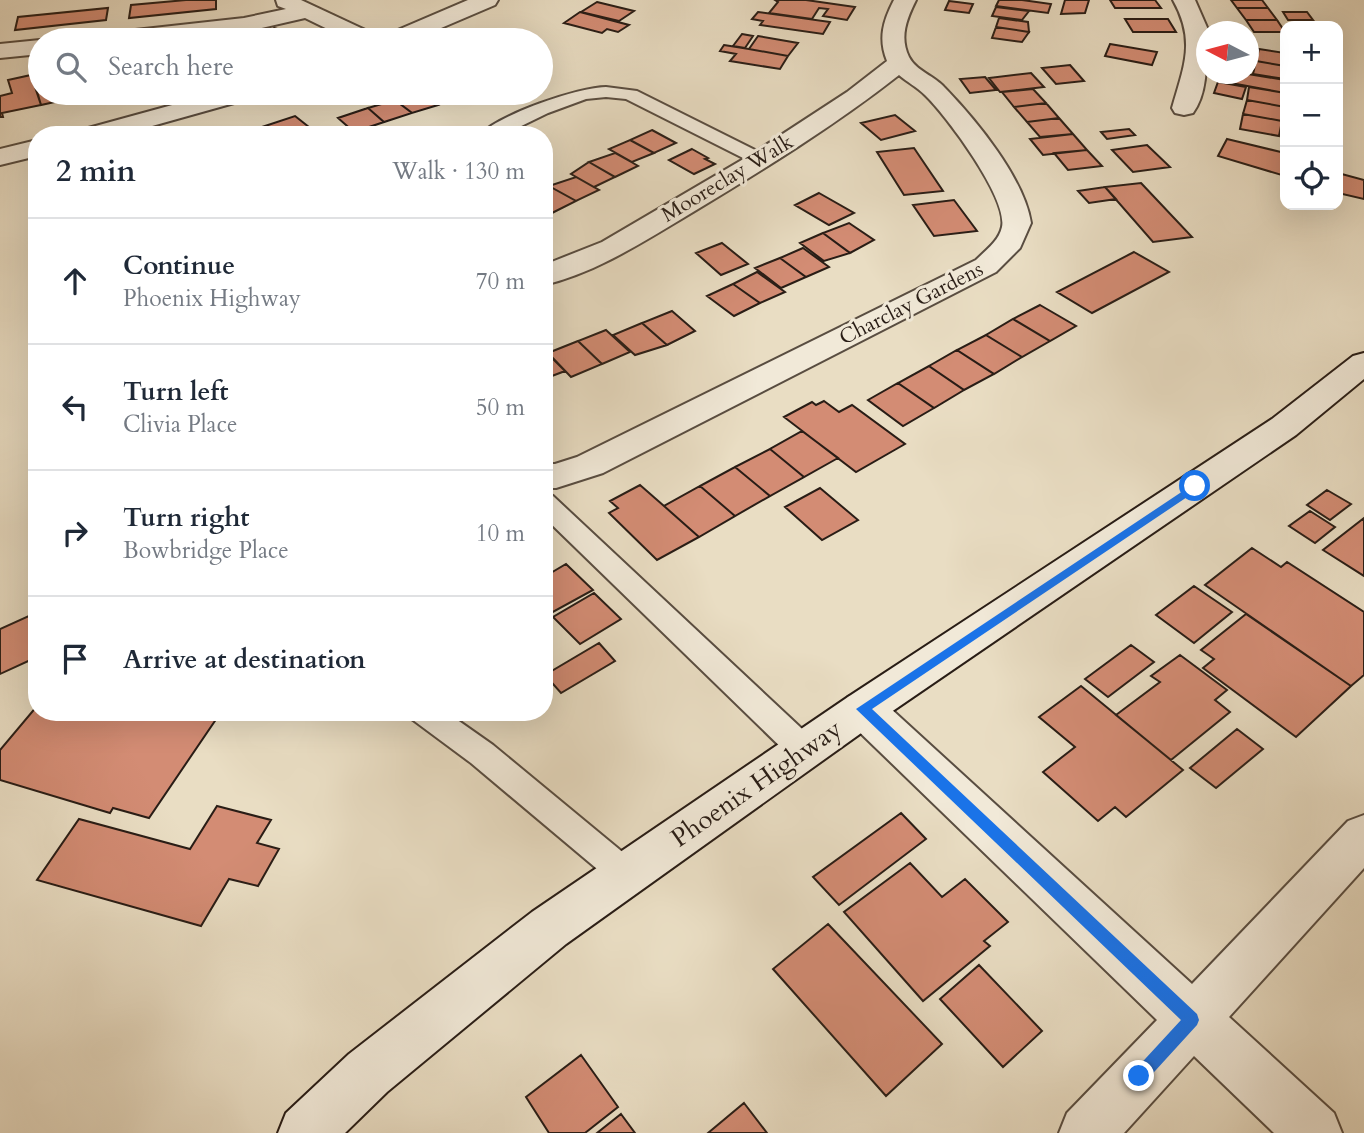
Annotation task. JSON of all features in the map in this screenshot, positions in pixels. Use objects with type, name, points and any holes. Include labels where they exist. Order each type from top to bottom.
[{"type":"street","points":[[284,0],[343,28]]},
{"type":"street","points":[[422,28],[487,0]]},
{"type":"street","points":[[900,63],[891,35],[893,22],[905,0]]},
{"type":"street","points":[[1184,0],[1199,28],[1201,41],[1184,108]]},
{"type":"street","points":[[217,28],[308,11]]},
{"type":"street","points":[[0,51],[28,48]]},
{"type":"street","name":"Mooreclay Walk","points":[[553,272],[612,248],[761,160],[856,97],[900,63]]},
{"type":"street","name":"Charclay Gardens","points":[[553,476],[603,458],[986,266],[1006,248],[1017,223],[1012,200],[1000,177],[935,90],[900,63]]},
{"type":"street","points":[[142,126],[206,105]]},
{"type":"street","points":[[0,157],[28,150]]},
{"type":"street","name":"Phoenix Highway","points":[[306,1133],[369,1073],[549,928],[863,709],[1284,427],[1364,362]]},
{"type":"street","points":[[863,709],[1314,1133]]},
{"type":"street","points":[[1087,1133],[1364,835]]},
{"type":"lane","points":[[553,105],[597,92],[640,99],[761,160]]},
{"type":"lane","points":[[508,126],[552,105]]},
{"type":"lane","points":[[553,511],[804,750]]},
{"type":"lane","points":[[436,721],[482,754],[626,874]]},
{"type":"building","points":[[216,0],[216,9],[129,18],[131,5]]},
{"type":"building","points":[[775,0],[806,0],[855,7],[847,20],[823,16],[828,9],[819,8],[812,19],[769,13],[778,2]]},
{"type":"building","points":[[999,0],[1051,4],[1048,13],[996,6]]},
{"type":"building","points":[[1065,0],[1089,0],[1085,13],[1061,14]]},
{"type":"building","points":[[1110,0],[1155,0],[1161,8],[1115,8]]},
{"type":"building","points":[[1231,0],[1262,0],[1268,8],[1237,8]]},
{"type":"building","points":[[949,1],[973,4],[969,13],[945,10]]},
{"type":"building","points":[[597,2],[634,11],[619,21],[581,12]]},
{"type":"building","points":[[996,7],[1029,11],[1022,20],[992,16]]},
{"type":"building","points":[[108,8],[106,20],[15,30],[18,17]]},
{"type":"building","points":[[1237,8],[1268,8],[1277,20],[1246,20]]},
{"type":"building","points":[[580,12],[629,25],[618,32],[607,29],[602,33],[564,23]]},
{"type":"building","points":[[758,12],[830,22],[823,34],[760,25],[763,21],[752,19]]},
{"type":"building","points":[[1283,12],[1307,12],[1313,20],[1288,20]]},
{"type":"building","points":[[999,18],[1028,22],[1029,32],[996,27]]},
{"type":"building","points":[[1125,19],[1168,19],[1176,32],[1133,32]]},
{"type":"building","points":[[1277,20],[1280,32],[1259,32],[1259,21],[1247,21]]},
{"type":"building","points":[[996,27],[1029,32],[1022,42],[992,38]]},
{"type":"building","points":[[742,34],[753,36],[745,48],[733,46]]},
{"type":"building","points":[[758,36],[798,43],[788,56],[749,49]]},
{"type":"building","points":[[1110,44],[1157,52],[1152,65],[1105,56]]},
{"type":"building","points":[[724,45],[788,56],[780,69],[730,61],[736,54],[720,51]]},
{"type":"building","points":[[1259,49],[1280,52],[1280,65],[1259,62]]},
{"type":"building","points":[[1259,62],[1280,65],[1280,78],[1259,75]]},
{"type":"building","points":[[1070,65],[1084,81],[1056,84],[1042,68]]},
{"type":"building","points":[[1031,73],[1044,87],[1000,92],[989,78]]},
{"type":"building","points":[[28,76],[28,105],[41,105],[2,113],[3,117],[0,117],[0,96],[12,93],[8,80]]},
{"type":"building","points":[[1259,76],[1280,79],[1280,92],[1236,84],[1259,84]]},
{"type":"building","points":[[985,77],[996,90],[970,93],[960,79]]},
{"type":"building","points":[[1217,84],[1246,87],[1242,99],[1214,93]]},
{"type":"building","points":[[1249,87],[1280,92],[1280,106],[1247,100]]},
{"type":"building","points":[[1033,89],[1046,103],[1014,107],[1002,92]]},
{"type":"building","points":[[1247,100],[1280,106],[1280,121],[1243,114]]},
{"type":"building","points":[[1046,103],[1059,118],[1027,122],[1014,107]]},
{"type":"building","points":[[402,105],[438,105],[412,113]]},
{"type":"building","points":[[402,105],[412,113],[384,122],[368,108]]},
{"type":"building","points":[[368,108],[384,122],[372,126],[347,126],[338,118]]},
{"type":"building","points":[[1243,114],[1280,121],[1279,136],[1240,129]]},
{"type":"building","points":[[895,115],[915,131],[881,140],[861,123]]},
{"type":"building","points":[[295,116],[308,126],[265,126]]},
{"type":"building","points":[[1059,118],[1073,134],[1040,137],[1027,122]]},
{"type":"building","points":[[1129,129],[1135,135],[1107,139],[1101,132]]},
{"type":"building","points":[[652,130],[676,143],[654,153],[630,140]]},
{"type":"building","points":[[1073,134],[1087,150],[1043,155],[1030,139]]},
{"type":"building","points":[[1227,139],[1280,152],[1280,175],[1218,156]]},
{"type":"building","points":[[630,140],[654,153],[632,162],[609,149]]},
{"type":"building","points":[[1147,145],[1170,167],[1133,172],[1112,150]]},
{"type":"building","points":[[914,148],[943,191],[904,195],[877,152]]},
{"type":"building","points":[[692,149],[715,164],[694,174],[669,160]]},
{"type":"building","points":[[1087,150],[1102,166],[1068,170],[1054,153]]},
{"type":"building","points":[[615,153],[638,166],[615,177],[589,162]]},
{"type":"building","points":[[589,162],[615,177],[594,187],[571,174]]},
{"type":"building","points":[[1343,174],[1364,180],[1364,199],[1343,194]]},
{"type":"building","points":[[576,177],[599,190],[576,201],[553,188],[553,185]]},
{"type":"building","points":[[1141,183],[1192,237],[1153,242],[1105,187]]},
{"type":"building","points":[[1105,187],[1116,199],[1089,203],[1078,191]]},
{"type":"building","points":[[553,188],[576,201],[553,212]]},
{"type":"building","points":[[819,193],[854,213],[829,225],[795,205]]},
{"type":"building","points":[[954,200],[977,231],[934,236],[913,205]]},
{"type":"building","points":[[849,223],[874,240],[850,253],[823,233]]},
{"type":"building","points":[[823,233],[850,253],[824,261],[800,243]]},
{"type":"building","points":[[722,243],[748,264],[721,275],[696,253]]},
{"type":"building","points":[[803,248],[829,267],[806,277],[780,258]]},
{"type":"building","points":[[1134,252],[1169,272],[1092,313],[1057,292]]},
{"type":"building","points":[[780,258],[806,277],[781,288],[755,268]]},
{"type":"building","points":[[757,272],[785,292],[760,303],[733,284]]},
{"type":"building","points":[[733,284],[760,303],[734,316],[707,296]]},
{"type":"building","points":[[1040,305],[1076,326],[1050,341],[1013,319]]},
{"type":"building","points":[[672,311],[695,331],[667,345],[642,323]]},
{"type":"building","points":[[1013,319],[1050,341],[1022,357],[986,335]]},
{"type":"building","points":[[642,323],[667,345],[635,355],[613,335]]},
{"type":"building","points":[[606,330],[630,352],[602,364],[578,341]]},
{"type":"building","points":[[986,335],[1022,357],[994,374],[957,350]]},
{"type":"building","points":[[578,341],[602,364],[571,377],[553,358],[553,351]]},
{"type":"building","points":[[957,350],[994,374],[964,390],[929,366]]},
{"type":"building","points":[[553,359],[565,371],[553,376]]},
{"type":"building","points":[[929,366],[964,390],[934,408],[898,383]]},
{"type":"building","points":[[898,383],[934,408],[903,426],[868,400]]},
{"type":"building","points":[[824,401],[839,412],[852,405],[905,444],[856,472],[784,417],[812,402],[816,405]]},
{"type":"building","points":[[802,431],[838,458],[804,477],[770,449]]},
{"type":"building","points":[[770,449],[804,477],[770,496],[735,467]]},
{"type":"building","points":[[735,467],[770,496],[735,516],[700,486]]},
{"type":"building","points":[[640,485],[699,537],[657,560],[609,513],[618,508],[610,501]]},
{"type":"building","points":[[700,486],[735,516],[699,537],[664,506]]},
{"type":"building","points":[[820,488],[858,520],[822,540],[785,507]]},
{"type":"building","points":[[1327,490],[1351,504],[1330,520],[1307,505]]},
{"type":"building","points":[[1310,511],[1335,527],[1315,543],[1289,526]]},
{"type":"building","points":[[1364,518],[1364,576],[1323,550]]},
{"type":"building","points":[[1252,548],[1281,567],[1287,562],[1364,612],[1364,675],[1351,686],[1205,585]]},
{"type":"building","points":[[566,564],[593,590],[553,612],[553,572]]},
{"type":"building","points":[[1194,586],[1232,612],[1194,643],[1156,615]]},
{"type":"building","points":[[594,593],[621,619],[580,644],[553,617]]},
{"type":"building","points":[[1246,614],[1351,686],[1296,737],[1203,668],[1214,659],[1201,650]]},
{"type":"building","points":[[28,616],[28,661],[0,674],[0,629]]},
{"type":"building","points":[[599,643],[615,661],[561,693],[553,684],[553,670]]},
{"type":"building","points":[[1131,645],[1154,662],[1108,697],[1085,679]]},
{"type":"building","points":[[1180,655],[1227,690],[1215,700],[1230,712],[1171,760],[1116,715],[1160,682],[1151,676]]},
{"type":"building","points":[[1081,686],[1183,770],[1126,817],[1115,807],[1098,821],[1043,772],[1075,747],[1039,717]]},
{"type":"building","points":[[28,717],[28,721],[215,721],[149,818],[113,808],[110,813],[0,780],[0,750]]},
{"type":"building","points":[[1237,729],[1263,749],[1216,788],[1190,768]]},
{"type":"building","points":[[217,806],[271,820],[257,843],[279,849],[258,886],[229,879],[201,926],[37,880],[79,819],[190,849]]},
{"type":"building","points":[[901,813],[926,839],[839,905],[813,877]]},
{"type":"building","points":[[910,863],[942,897],[965,879],[1008,922],[984,941],[990,946],[923,1001],[844,912]]},
{"type":"building","points":[[828,924],[942,1044],[886,1096],[773,969]]},
{"type":"building","points":[[979,965],[1042,1031],[1003,1067],[940,999]]},
{"type":"building","points":[[581,1055],[618,1107],[585,1133],[549,1133],[526,1097]]},
{"type":"building","points":[[744,1103],[767,1133],[708,1133]]},
{"type":"building","points":[[621,1114],[635,1133],[597,1133]]},
{"type":"route","points":[[1139,1076],[1191,1020],[863,709],[1195,486]]}]
